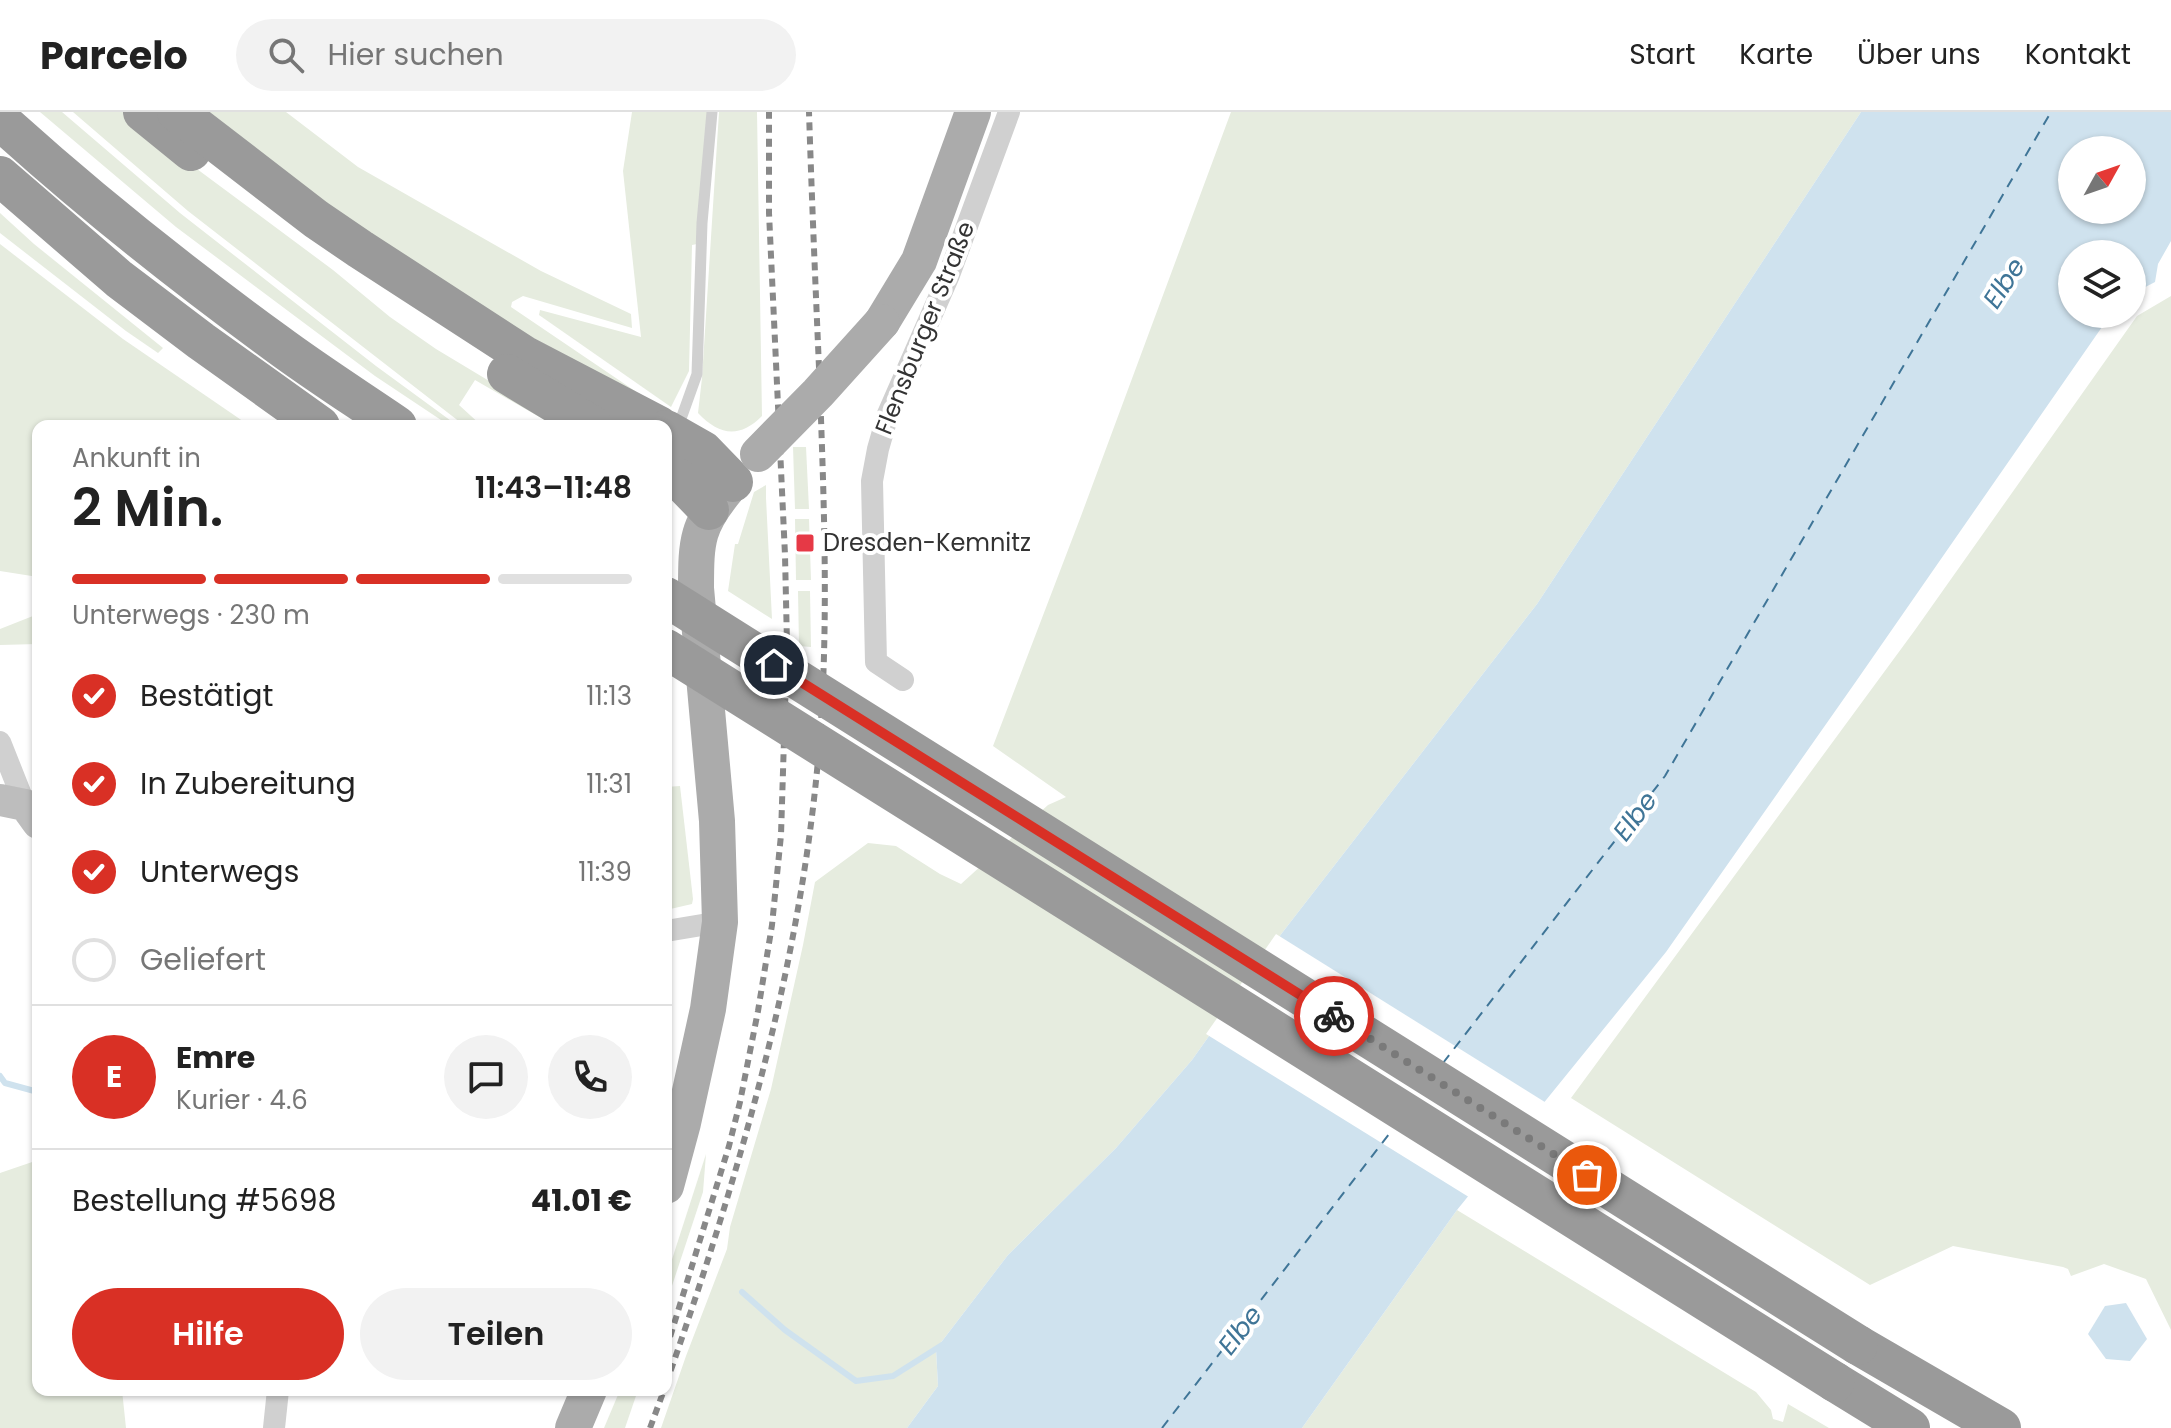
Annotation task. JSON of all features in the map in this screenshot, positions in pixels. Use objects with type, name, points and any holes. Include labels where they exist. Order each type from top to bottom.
[{"type":"highway","points":[[143,112],[177,141],[395,304],[583,420]]},
{"type":"highway","points":[[177,112],[316,219],[525,356],[631,420]]},
{"type":"highway","points":[[0,120],[192,281],[278,345],[388,420]]},
{"type":"highway","points":[[0,176],[119,279],[312,420]]},
{"type":"highway","points":[[672,459],[679,479],[733,482]]},
{"type":"highway","points":[[672,601],[1858,1345],[2001,1428]]},
{"type":"highway","points":[[672,653],[1910,1428]]},
{"type":"main road","points":[[672,1161],[708,1009],[720,922],[717,821],[696,588],[696,557],[702,524],[733,482],[838,373],[882,322],[919,261],[964,118]]},
{"type":"main road","points":[[573,1428],[586,1396]]},
{"type":"street","name":"Flensburger Straße","points":[[903,680],[876,662],[872,519],[874,470],[888,414],[949,275],[1009,112]]},
{"type":"street","points":[[0,742],[25,810]]},
{"type":"street","points":[[672,930],[720,922]]},
{"type":"street","points":[[274,1428],[277,1396]]},
{"type":"lane","points":[[672,432],[682,416],[697,374],[702,223],[712,112]]},
{"type":"shaded area","points":[[40,112],[62,112],[180,213],[450,420],[441,420],[375,376],[176,227]]},
{"type":"shaded area","points":[[73,112],[125,112],[390,317],[436,349],[554,420],[545,420],[475,380],[459,405],[475,420],[457,420],[188,211]]},
{"type":"shaded area","points":[[195,112],[286,112],[358,167],[541,271],[631,314],[632,328],[523,296],[512,302],[511,307],[639,395],[459,298]]},
{"type":"shaded area","points":[[632,112],[708,112],[697,244],[692,245],[689,371],[671,407],[539,315],[540,310],[641,337],[623,171]]},
{"type":"shaded area","points":[[719,112],[757,112],[762,416],[737,431],[721,430],[698,413]]},
{"type":"shaded area","points":[[1231,112],[1861,112],[1537,604],[1282,933],[1192,1060],[1116,1148],[1008,1255],[936,1349],[938,1386],[907,1428],[661,1428],[727,1249],[730,1227],[771,1089],[815,882],[868,843],[896,846],[961,884],[1048,805],[1066,797],[993,746]]},
{"type":"shaded area","points":[[0,213],[163,348],[158,353],[126,331],[0,233]]},
{"type":"shaded area","points":[[0,244],[123,339],[241,420],[32,420],[32,576],[0,571]]},
{"type":"shaded area","points":[[2171,296],[2171,1330],[2146,1279],[2104,1264],[2071,1276],[2068,1269],[2063,1267],[1953,1246],[1870,1285],[1571,1098],[1915,630],[2129,328],[2146,328],[2146,311]]},
{"type":"shaded area","points":[[793,447],[806,447],[809,509],[795,509]]},
{"type":"shaded area","points":[[766,485],[772,619],[728,591],[735,544],[738,544],[754,492]]},
{"type":"shaded area","points":[[795,519],[809,519],[811,580],[796,580]]},
{"type":"shaded area","points":[[798,591],[810,591],[811,647],[799,646]]},
{"type":"shaded area","points":[[32,616],[32,644],[0,645],[0,629]]},
{"type":"shaded area","points":[[680,786],[693,899],[692,904],[672,909],[672,787]]},
{"type":"shaded area","points":[[706,1154],[703,1192],[672,1286],[672,1259]]},
{"type":"shaded area","points":[[32,1162],[32,1396],[123,1396],[126,1428],[0,1428],[0,1173]]},
{"type":"shaded area","points":[[1457,1210],[1756,1392],[1771,1410],[1773,1419],[1783,1422],[1788,1404],[1829,1428],[1302,1428]]},
{"type":"shaded area","points":[[617,1396],[636,1396],[625,1428],[604,1428]]},
{"type":"water","name":"Elbe","points":[[1861,112],[2171,112],[2171,241],[2158,264],[2155,282],[2146,287],[2146,240],[2058,240],[2058,328],[2101,328],[1666,952],[1457,1210],[1302,1428],[907,1428],[938,1386],[936,1349],[1008,1255],[1116,1148],[1192,1060],[1282,933],[1537,604]]},
{"type":"water","points":[[2126,1303],[2147,1339],[2130,1361],[2106,1359],[2088,1334],[2105,1306]]},
{"type":"pier","points":[[1276,934],[1548,1104],[1472,1199],[1206,1034]]},
{"type":"waterway","points":[[0,1076],[5,1083],[32,1090]]},
{"type":"waterway","points":[[742,1292],[785,1330],[856,1381],[893,1376],[942,1345]]},
{"type":"ferry route","points":[[1443,1063],[1665,776],[2051,112]]},
{"type":"ferry route","points":[[1162,1428],[1393,1129]]},
{"type":"railway","points":[[672,1331],[740,1102],[772,925],[781,835],[787,644],[769,213],[769,112]]},
{"type":"railway","points":[[672,1367],[720,1222],[766,1058],[801,891],[813,807],[823,681],[825,556],[809,112]]},
{"type":"railway","points":[[650,1428],[662,1396]]},
{"type":"way so far","points":[[1334,1016],[1587,1175]]},
{"type":"place","name":"Dresden-Kemnitz","points":[[805,543]]},
{"type":"route","points":[[774,665],[1334,1016]]}]
